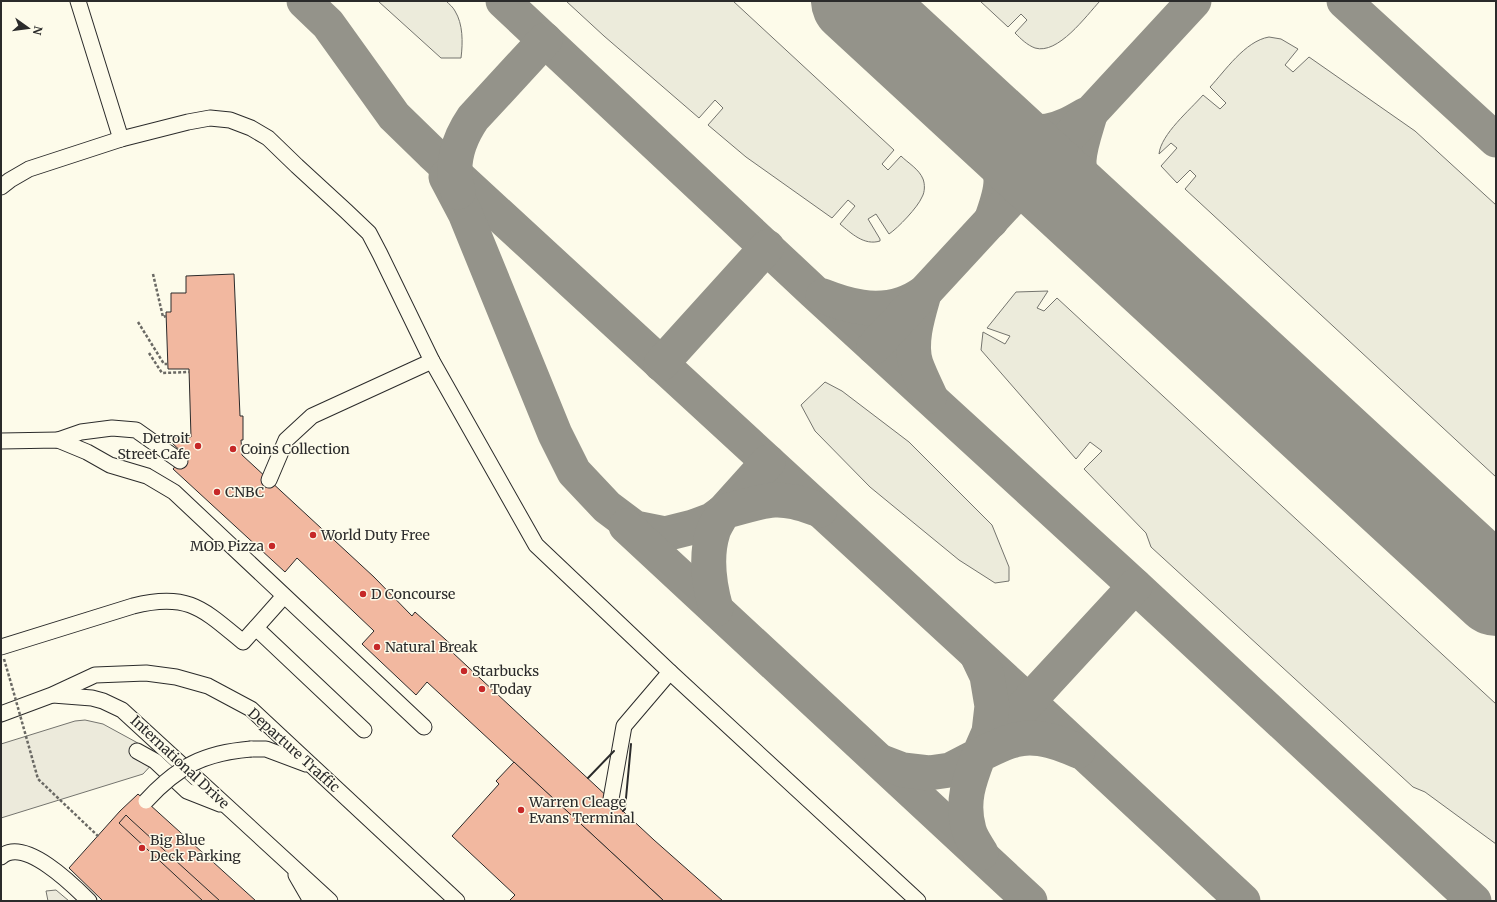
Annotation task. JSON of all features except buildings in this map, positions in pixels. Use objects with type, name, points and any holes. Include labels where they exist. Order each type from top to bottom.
[{"type":"street","points":[[78,1],[121,139]]},
{"type":"street","points":[[1,187],[10,180],[29,170],[121,139],[188,122],[210,118],[230,120],[251,128],[268,138],[369,234],[432,361],[536,545],[670,672],[918,901]]},
{"type":"street","points":[[269,480],[286,440],[312,416],[432,361]]},
{"type":"street","points":[[1,440],[58,440],[81,432],[112,428],[136,430],[180,461]]},
{"type":"street","points":[[58,440],[87,452],[110,465],[147,476],[174,492],[424,727]]},
{"type":"street","points":[[2,651],[133,606],[163,601],[181,602],[206,612],[243,642],[284,596]]},
{"type":"street","points":[[256,628],[364,730]]},
{"type":"street","points":[[610,799],[624,726],[670,672]]},
{"type":"street","name":"Departure Traffic","points":[[52,695],[95,675],[146,673],[176,677],[208,686],[251,709],[457,901]]},
{"type":"street","name":"International Drive","points":[[1,714],[52,695],[92,698],[103,701],[122,710],[330,901]]},
{"type":"street","points":[[146,801],[166,781],[198,760],[220,753],[251,749],[266,749],[312,767]]},
{"type":"street","points":[[137,751],[155,762],[187,791],[228,807]]},
{"type":"street","points":[[1,857],[12,852],[24,854],[37,859],[66,879],[89,901]]},
{"type":"street","points":[[290,864],[311,901]]},
{"type":"path","points":[[153,274],[163,317],[166,316]]},
{"type":"path","points":[[138,322],[157,354],[164,364],[167,364]]},
{"type":"path","points":[[149,353],[162,373],[189,372]]},
{"type":"path","points":[[152,357],[157,354]]},
{"type":"path","points":[[2,651],[38,779],[99,837]]},
{"type":"shaded area","points":[[378,1],[446,1],[458,16],[460,22],[462,40],[461,58],[441,58]]},
{"type":"shaded area","points":[[566,1],[733,1],[894,150],[882,164],[888,170],[901,156],[916,169],[921,175],[924,183],[924,193],[920,201],[907,217],[889,234],[876,214],[868,219],[880,241],[869,242],[858,238],[840,224],[855,206],[848,200],[832,218],[746,157],[708,125],[723,108],[715,100],[699,118]]},
{"type":"shaded area","points":[[980,1],[1100,1],[1071,33],[1053,46],[1044,49],[1032,47],[1024,42],[1015,33],[1027,20],[1021,14],[1008,27]]},
{"type":"shaded area","points":[[1269,37],[1281,39],[1298,49],[1285,65],[1293,72],[1309,57],[1415,131],[1496,205],[1496,477],[1185,189],[1196,176],[1190,170],[1177,183],[1161,166],[1177,148],[1171,143],[1159,154],[1161,146],[1170,130],[1203,95],[1220,109],[1226,103],[1210,87],[1244,50],[1252,44]]},
{"type":"shaded area","points":[[1048,291],[1037,308],[1044,311],[1057,298],[1496,704],[1496,844],[1425,792],[1413,787],[1151,547],[1146,533],[1084,469],[1102,451],[1090,442],[1076,459],[981,350],[983,332],[1005,344],[1010,336],[987,328],[1016,292]]},
{"type":"shaded area","points":[[825,382],[842,391],[909,442],[992,525],[1009,567],[1009,581],[995,583],[959,560],[870,487],[815,431],[801,405]]},
{"type":"shaded area","points":[[85,720],[103,724],[136,742],[145,748],[155,761],[143,774],[1,818],[1,744],[75,721]]},
{"type":"shaded area","points":[[56,890],[69,901],[48,901],[46,891]]},
{"type":"taxiway","points":[[304,1],[328,24],[394,116],[432,153],[1028,701],[1243,901]]},
{"type":"taxiway","points":[[503,1],[814,292],[1135,586],[1474,901]]},
{"type":"taxiway","points":[[874,347],[1194,1]]},
{"type":"taxiway","points":[[1344,1],[1496,140]]},
{"type":"taxiway","points":[[458,192],[455,163],[463,135],[468,126],[473,118],[545,40]]},
{"type":"taxiway","points":[[978,114],[1011,127],[1038,132],[1057,129],[1085,115]]},
{"type":"taxiway","points":[[978,114],[994,146],[1001,172],[998,201],[991,221]]},
{"type":"taxiway","points":[[1090,115],[1083,137],[1079,169],[1085,194],[1099,225]]},
{"type":"taxiway","points":[[446,177],[465,213],[555,434],[574,472],[607,507],[635,528],[665,534],[693,527],[712,520],[723,512],[768,462]]},
{"type":"taxiway","points":[[661,364],[767,247]]},
{"type":"taxiway","points":[[823,296],[842,303],[862,307],[882,308],[905,303],[922,294]]},
{"type":"taxiway","points":[[924,294],[915,329],[913,347],[916,364],[930,396]]},
{"type":"taxiway","points":[[716,609],[711,590],[709,551],[714,529],[723,512],[755,503],[774,500],[792,501],[820,510]]},
{"type":"taxiway","points":[[626,526],[1030,901]]},
{"type":"taxiway","points":[[979,755],[1135,586]]},
{"type":"taxiway","points":[[882,762],[903,770],[929,773],[950,770],[979,755],[989,732],[992,706],[987,676],[977,655]]},
{"type":"taxiway","points":[[981,853],[970,833],[966,810],[969,783],[979,755],[1015,740],[1027,738],[1050,741],[1078,751]]},
{"type":"runway","points":[[855,1],[1496,592]]},
{"type":"wall","points":[[623,811],[625,809],[631,744]]},
{"type":"wall","points":[[588,778],[614,751]]},
{"type":"place","name":"Detroit Street Cafe","points":[[198,446]]},
{"type":"place","name":"Coins Collection","points":[[233,449]]},
{"type":"place","name":"CNBC","points":[[217,492]]},
{"type":"place","name":"World Duty Free","points":[[313,535]]},
{"type":"place","name":"MOD Pizza","points":[[272,546]]},
{"type":"place","name":"D Concourse","points":[[363,594]]},
{"type":"place","name":"Natural Break","points":[[377,647]]},
{"type":"place","name":"Starbucks","points":[[464,671]]},
{"type":"place","name":"Today","points":[[482,689]]},
{"type":"place","name":"Warren Cleage Evans Terminal","points":[[521,810]]},
{"type":"place","name":"Big Blue Deck Parking","points":[[142,848]]}]
